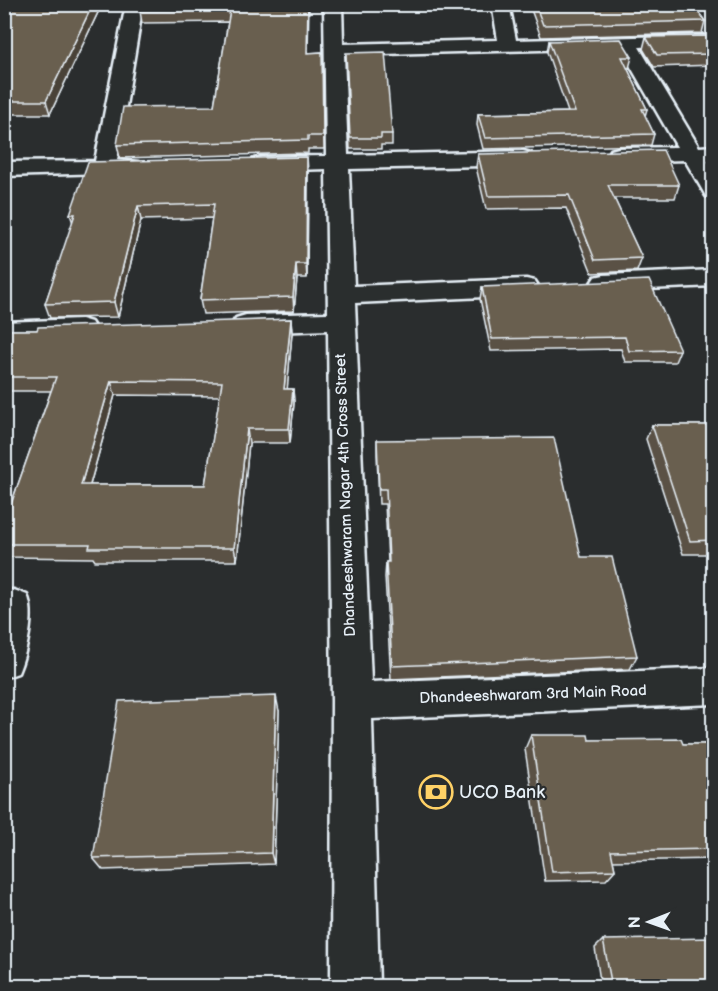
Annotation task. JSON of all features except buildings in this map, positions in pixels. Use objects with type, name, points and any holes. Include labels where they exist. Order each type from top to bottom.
[{"type":"street","points":[[105,168],[135,4]]},
{"type":"street","name":"Dhandeeshwaram Nagar 4th Cross Street","points":[[333,4],[351,702],[355,987]]},
{"type":"street","points":[[500,4],[508,44]]},
{"type":"street","points":[[334,50],[626,42],[712,33]]},
{"type":"street","points":[[626,42],[714,191]]},
{"type":"street","points":[[597,156],[714,153]]},
{"type":"street","points":[[244,164],[549,157]]},
{"type":"street","points":[[4,170],[151,166]]},
{"type":"street","points":[[582,284],[714,278]]},
{"type":"street","points":[[220,325],[340,308],[546,286]]},
{"type":"street","points":[[4,331],[100,328]]},
{"type":"street","points":[[4,606],[14,606],[4,661]]},
{"type":"street","name":"Dhandeeshwaram 3rd Main Road","points":[[351,702],[714,686]]},
{"type":"place","name":"UCO Bank","points":[[436,792]]}]
